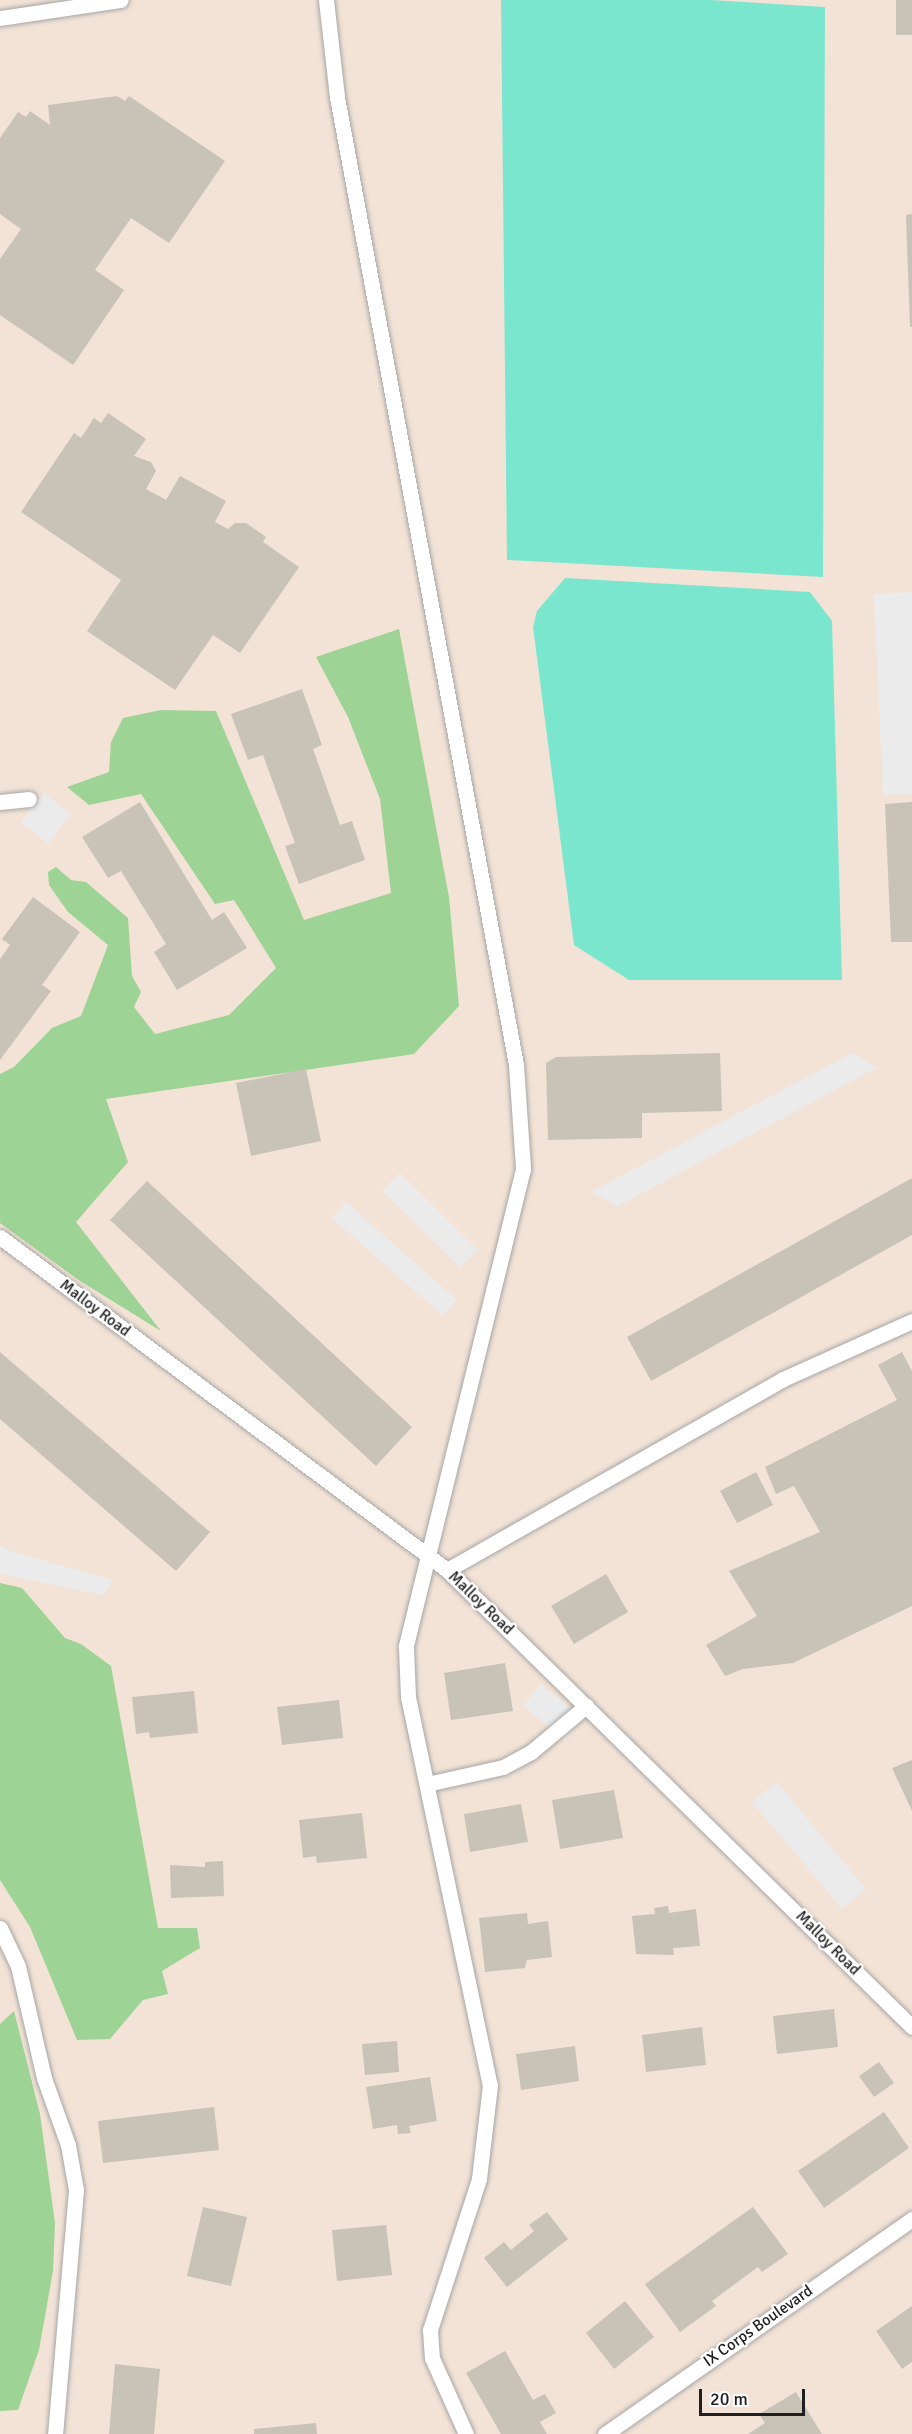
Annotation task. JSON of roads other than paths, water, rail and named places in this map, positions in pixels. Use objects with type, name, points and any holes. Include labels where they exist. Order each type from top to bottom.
[{"type":"lane","points":[[0,18],[121,0]]},
{"type":"lane","points":[[326,0],[337,97],[516,1065],[523,1169],[426,1555],[406,1647],[408,1697],[490,2085],[479,2179],[430,2330],[432,2358],[466,2434]]},
{"type":"lane","points":[[0,802],[29,799]]},
{"type":"lane","name":"Malloy Road","points":[[0,1237],[447,1570],[912,2027]]},
{"type":"lane","points":[[447,1570],[783,1379],[912,1322]]},
{"type":"lane","points":[[427,1784],[503,1767],[531,1752],[586,1706]]},
{"type":"lane","points":[[0,1928],[18,1966],[44,2078],[68,2145],[76,2190],[55,2434]]},
{"type":"lane","name":"IX Corps Boulevard","points":[[605,2434],[912,2219]]}]
